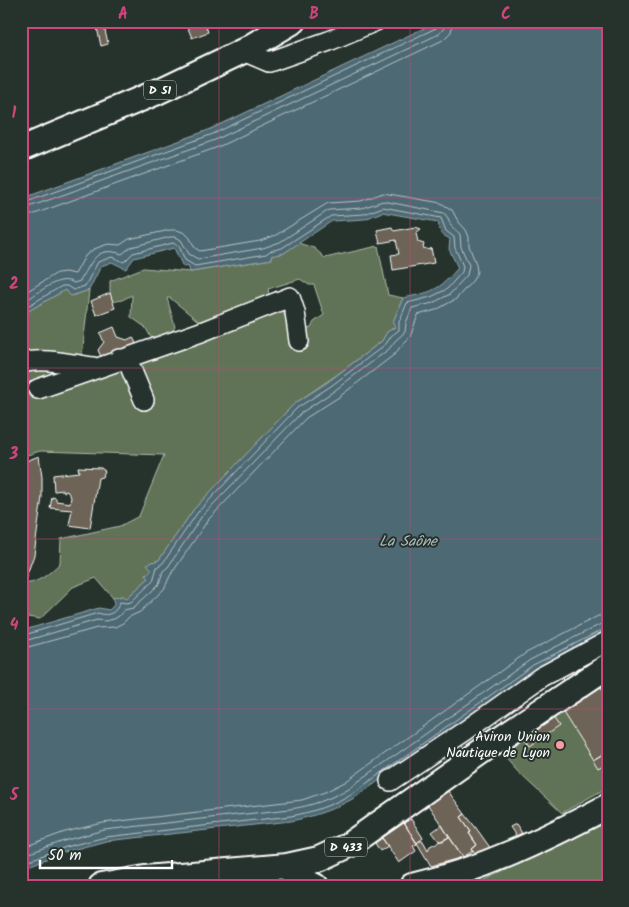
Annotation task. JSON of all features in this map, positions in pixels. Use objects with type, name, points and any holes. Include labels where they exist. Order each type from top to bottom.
[{"type":"main road","name":"D 51","points":[[21,148],[155,93],[243,51],[294,21]]},
{"type":"main road","name":"D 433","points":[[101,886],[145,878],[287,866],[318,859],[347,846],[496,741],[608,666]]},
{"type":"main road","points":[[412,886],[475,868],[541,839],[608,806]]},
{"type":"main road","points":[[287,866],[295,876],[316,886]]},
{"type":"lane","points":[[243,51],[269,62],[329,41],[376,21]]},
{"type":"lane","points":[[38,389],[201,332],[290,297],[295,312],[299,341]]},
{"type":"lane","points":[[119,360],[129,364],[144,400]]},
{"type":"lane","points":[[21,363],[46,361],[96,368]]},
{"type":"lane","points":[[390,781],[465,731],[540,677],[608,640]]},
{"type":"green space","points":[[298,243],[314,248],[325,258],[378,246],[388,295],[403,298],[393,322],[395,327],[387,332],[382,341],[294,404],[194,509],[159,560],[148,564],[152,570],[146,574],[150,577],[126,599],[123,596],[113,598],[96,578],[73,587],[40,619],[21,616],[21,584],[38,580],[60,563],[61,539],[120,526],[139,516],[164,455],[40,451],[21,457],[21,370],[30,368],[65,373],[119,360],[201,332],[273,303],[291,322],[295,333],[311,328],[314,322],[324,315],[314,285],[309,285],[300,279],[268,289],[270,299],[202,324],[170,298],[167,298],[175,327],[164,341],[152,339],[145,327],[131,317],[132,295],[112,302],[110,293],[110,281],[143,268],[191,272],[272,259],[271,256],[284,253]]},
{"type":"green space","points":[[65,290],[71,296],[89,290],[82,357],[21,351],[21,315]]},
{"type":"green space","name":"Aviron Union Nautique de Lyon","points":[[608,682],[608,787],[562,813],[519,773],[501,753]]},
{"type":"green space","points":[[608,822],[608,886],[465,886],[485,880]]},
{"type":"water","name":"La Saône","points":[[439,21],[608,21],[608,633],[536,669],[356,797],[333,809],[291,821],[106,841],[61,853],[21,869],[21,631],[99,608],[109,610],[114,605],[113,598],[123,596],[127,598],[149,578],[145,575],[152,570],[147,564],[159,560],[194,509],[294,404],[328,382],[382,341],[387,332],[395,327],[393,322],[403,298],[428,292],[440,286],[458,268],[449,249],[450,239],[441,234],[438,222],[382,212],[365,219],[332,221],[284,253],[271,256],[272,259],[190,272],[188,266],[183,267],[174,248],[134,258],[126,269],[112,262],[101,266],[89,290],[71,296],[65,290],[21,315],[21,199],[211,129]]},
{"type":"building","points":[[185,21],[204,21],[208,32],[192,38]]},
{"type":"building","points":[[103,22],[108,44],[101,46],[96,23]]},
{"type":"building","points":[[392,227],[394,231],[415,227],[421,229],[416,233],[418,242],[424,244],[423,248],[430,250],[431,248],[434,263],[393,270],[391,255],[399,254],[396,240],[380,243],[377,230]]},
{"type":"building","points":[[110,293],[115,308],[96,315],[91,301]]},
{"type":"building","points":[[114,327],[118,337],[127,340],[133,337],[137,346],[102,359],[98,350],[104,342],[100,333]]},
{"type":"building","points":[[39,456],[42,497],[34,555],[25,580],[21,580],[21,463]]},
{"type":"building","points":[[78,467],[101,468],[105,471],[102,477],[98,478],[90,528],[69,525],[72,510],[50,508],[52,497],[56,498],[56,501],[70,503],[71,497],[67,491],[54,491],[53,475],[79,472]]},
{"type":"building","points":[[601,687],[608,698],[608,751],[593,760],[562,711]]},
{"type":"building","points":[[553,717],[559,726],[530,746],[524,737]]},
{"type":"building","points":[[608,751],[608,762],[598,768],[593,760]]},
{"type":"building","points":[[448,791],[465,814],[461,817],[471,831],[469,833],[477,845],[472,849],[473,851],[463,857],[428,805]]},
{"type":"building","points":[[465,814],[491,849],[477,855],[472,849],[477,845],[469,833],[471,831],[461,817]]},
{"type":"building","points":[[411,819],[423,838],[417,843],[404,823]]},
{"type":"building","points":[[404,823],[417,844],[413,846],[416,851],[399,863],[382,838]]},
{"type":"building","points":[[516,824],[522,833],[516,836],[510,827]]},
{"type":"building","points":[[442,825],[449,837],[439,841],[432,832]]},
{"type":"building","points":[[449,837],[463,857],[431,866],[417,843],[423,841],[428,850],[430,846]]},
{"type":"building","points":[[382,838],[388,846],[380,851],[375,843]]},
{"type":"place","name":"Aviron Union Nautique de Lyon","points":[[560,745]]}]
